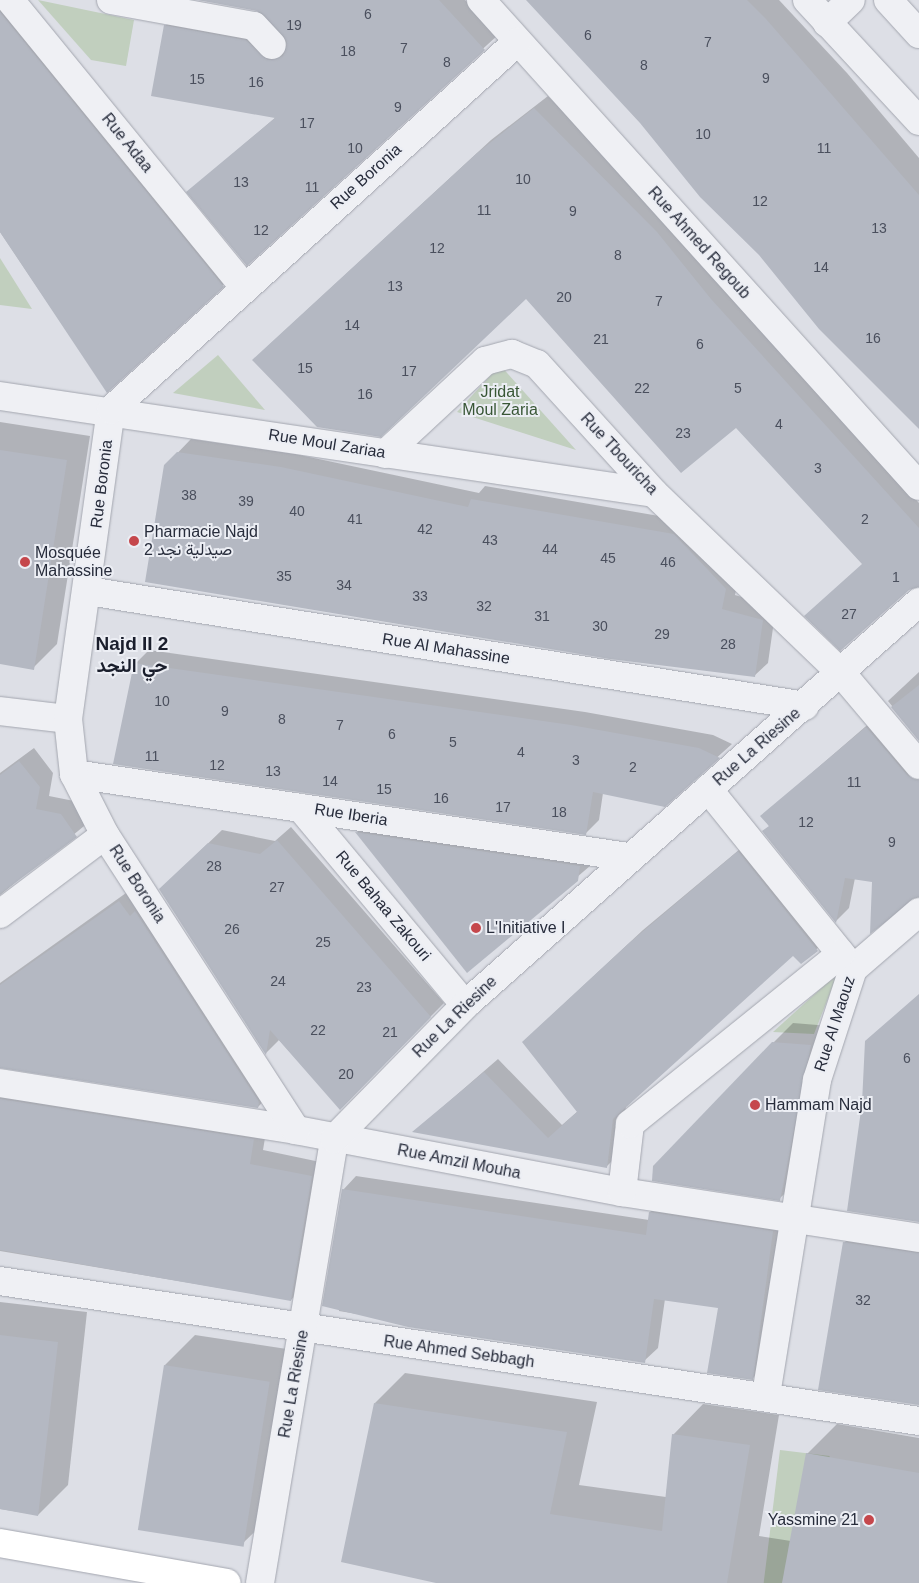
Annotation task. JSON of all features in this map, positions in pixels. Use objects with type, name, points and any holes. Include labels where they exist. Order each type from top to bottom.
[{"type":"main road","points":[[0,1543],[227,1583]]},
{"type":"street","name":"Rue Adaa","points":[[10,0],[243,286]]},
{"type":"street","points":[[111,0],[254,26],[272,45]]},
{"type":"street","name":"Rue Ahmed Regoub","points":[[481,0],[919,486]]},
{"type":"street","points":[[807,0],[919,121]]},
{"type":"street","points":[[827,23],[851,0]]},
{"type":"street","points":[[888,0],[919,34]]},
{"type":"street","name":"Rue Boronia","points":[[296,1130],[105,834],[74,774],[68,719],[88,591],[111,410],[243,286],[517,42]]},
{"type":"street","name":"Rue Tbouricha","points":[[385,454],[485,361],[512,354],[537,364],[654,493],[842,674],[919,765]]},
{"type":"street","name":"Rue Moul Zariaa","points":[[0,396],[111,410],[385,454],[654,493]]},
{"type":"street","name":"Rue Al Mahassine","points":[[88,591],[805,706]]},
{"type":"street","name":"Rue La Riesine","points":[[260,1583],[334,1139],[466,1005],[628,857],[842,674],[919,602]]},
{"type":"street","points":[[0,711],[68,719]]},
{"type":"street","name":"Rue Iberia","points":[[74,774],[628,857]]},
{"type":"street","name":"Rue Al Maouz","points":[[708,789],[847,961],[817,1080],[792,1220],[766,1395]]},
{"type":"street","name":"Rue Bahaa Zakouri","points":[[301,808],[466,1005]]},
{"type":"street","points":[[0,914],[105,834]]},
{"type":"street","points":[[622,1192],[630,1124],[847,961],[919,912]]},
{"type":"street","name":"Rue Amzil Mouha","points":[[0,1084],[296,1130],[334,1139],[622,1192],[792,1220],[919,1238]]},
{"type":"street","name":"Rue Ahmed Sebbagh","points":[[0,1281],[303,1329],[766,1395],[919,1421]]},
{"type":"green space","points":[[38,0],[134,20],[126,66],[91,60]]},
{"type":"green space","points":[[0,258],[32,309],[0,305]]},
{"type":"green space","points":[[218,355],[265,410],[173,393]]},
{"type":"green space","name":"Jridat Moul Zaria","points":[[500,365],[576,450],[457,412]]},
{"type":"green space","points":[[838,973],[814,1034],[773,1032]]},
{"type":"green space","points":[[780,1450],[830,1456],[814,1583],[764,1583]]},
{"type":"building","points":[[198,0],[439,0],[485,50],[247,266],[186,192],[275,118],[151,96],[164,25],[246,40],[268,60],[283,56],[287,42],[257,11]]},
{"type":"building","points":[[526,0],[747,0],[766,19],[919,195],[919,429],[819,329],[759,255],[700,197],[640,123]]},
{"type":"building","points":[[0,12],[224,287],[107,393],[0,232]]},
{"type":"building","points":[[534,108],[657,232],[711,299],[919,528],[919,587],[909,590],[840,651],[804,616],[862,564],[736,428],[681,473],[526,299],[381,437],[317,427],[252,360],[476,154]]},
{"type":"building","name":"Mosquée Mahassine","points":[[0,450],[67,460],[34,670],[0,664]]},
{"type":"building","points":[[177,452],[281,467],[468,507],[471,499],[674,534],[726,589],[722,609],[763,620],[755,677],[610,659],[145,582],[164,465]]},
{"type":"building","points":[[134,663],[571,725],[699,748],[720,758],[665,807],[593,792],[586,835],[113,764]]},
{"type":"building","points":[[919,685],[919,741],[891,707]]},
{"type":"building","points":[[866,727],[907,775],[919,780],[919,897],[870,934],[872,882],[845,878],[836,923],[762,831],[769,826],[760,816]]},
{"type":"building","points":[[19,761],[40,787],[36,809],[61,814],[77,837],[0,894],[0,775]]},
{"type":"building","name":"L'Initiative I","points":[[355,832],[580,866],[578,881],[467,973]]},
{"type":"building","points":[[277,840],[431,1017],[340,1110],[270,1030],[266,1055],[159,889],[208,843],[260,854]]},
{"type":"building","points":[[738,851],[818,951],[801,964],[793,956],[613,1119],[607,1168],[412,1132],[484,1072],[548,1138],[577,1112],[522,1042],[628,944]]},
{"type":"building","points":[[119,901],[130,916],[135,911],[259,1102],[258,1108],[0,1068],[0,985]]},
{"type":"building","points":[[919,994],[919,1222],[847,1211],[862,1103],[865,1041]]},
{"type":"building","name":"Hammam Najd","points":[[772,1042],[811,1045],[780,1201],[652,1181],[653,1166]]},
{"type":"building","points":[[0,1099],[254,1139],[250,1164],[312,1176],[291,1301],[0,1250]]},
{"type":"building","points":[[342,1189],[646,1235],[649,1212],[773,1231],[753,1380],[707,1373],[718,1308],[654,1299],[645,1363],[408,1327],[322,1306]]},
{"type":"building","points":[[843,1242],[919,1253],[919,1405],[818,1390]]},
{"type":"building","points":[[0,1335],[58,1342],[38,1516],[0,1509]]},
{"type":"building","points":[[164,1365],[270,1382],[244,1547],[138,1530]]},
{"type":"building","points":[[374,1403],[567,1432],[550,1514],[662,1531],[672,1434],[750,1445],[727,1583],[436,1583],[341,1562]]},
{"type":"building","name":"Yassmine 21","points":[[806,1453],[919,1473],[919,1583],[782,1583]]},
{"type":"place","name":"Pharmacie Najd 2 صيدلية نجد","points":[[134,541]]},
{"type":"place","name":"Mosquée Mahassine","points":[[25,562]]},
{"type":"place","name":"L'Initiative I","points":[[476,928]]},
{"type":"place","name":"Hammam Najd","points":[[755,1105]]},
{"type":"place","name":"Yassmine 21","points":[[869,1520]]},
{"type":"district","name":"Najd II 2 حي النجد","points":[[132,655]]}]
